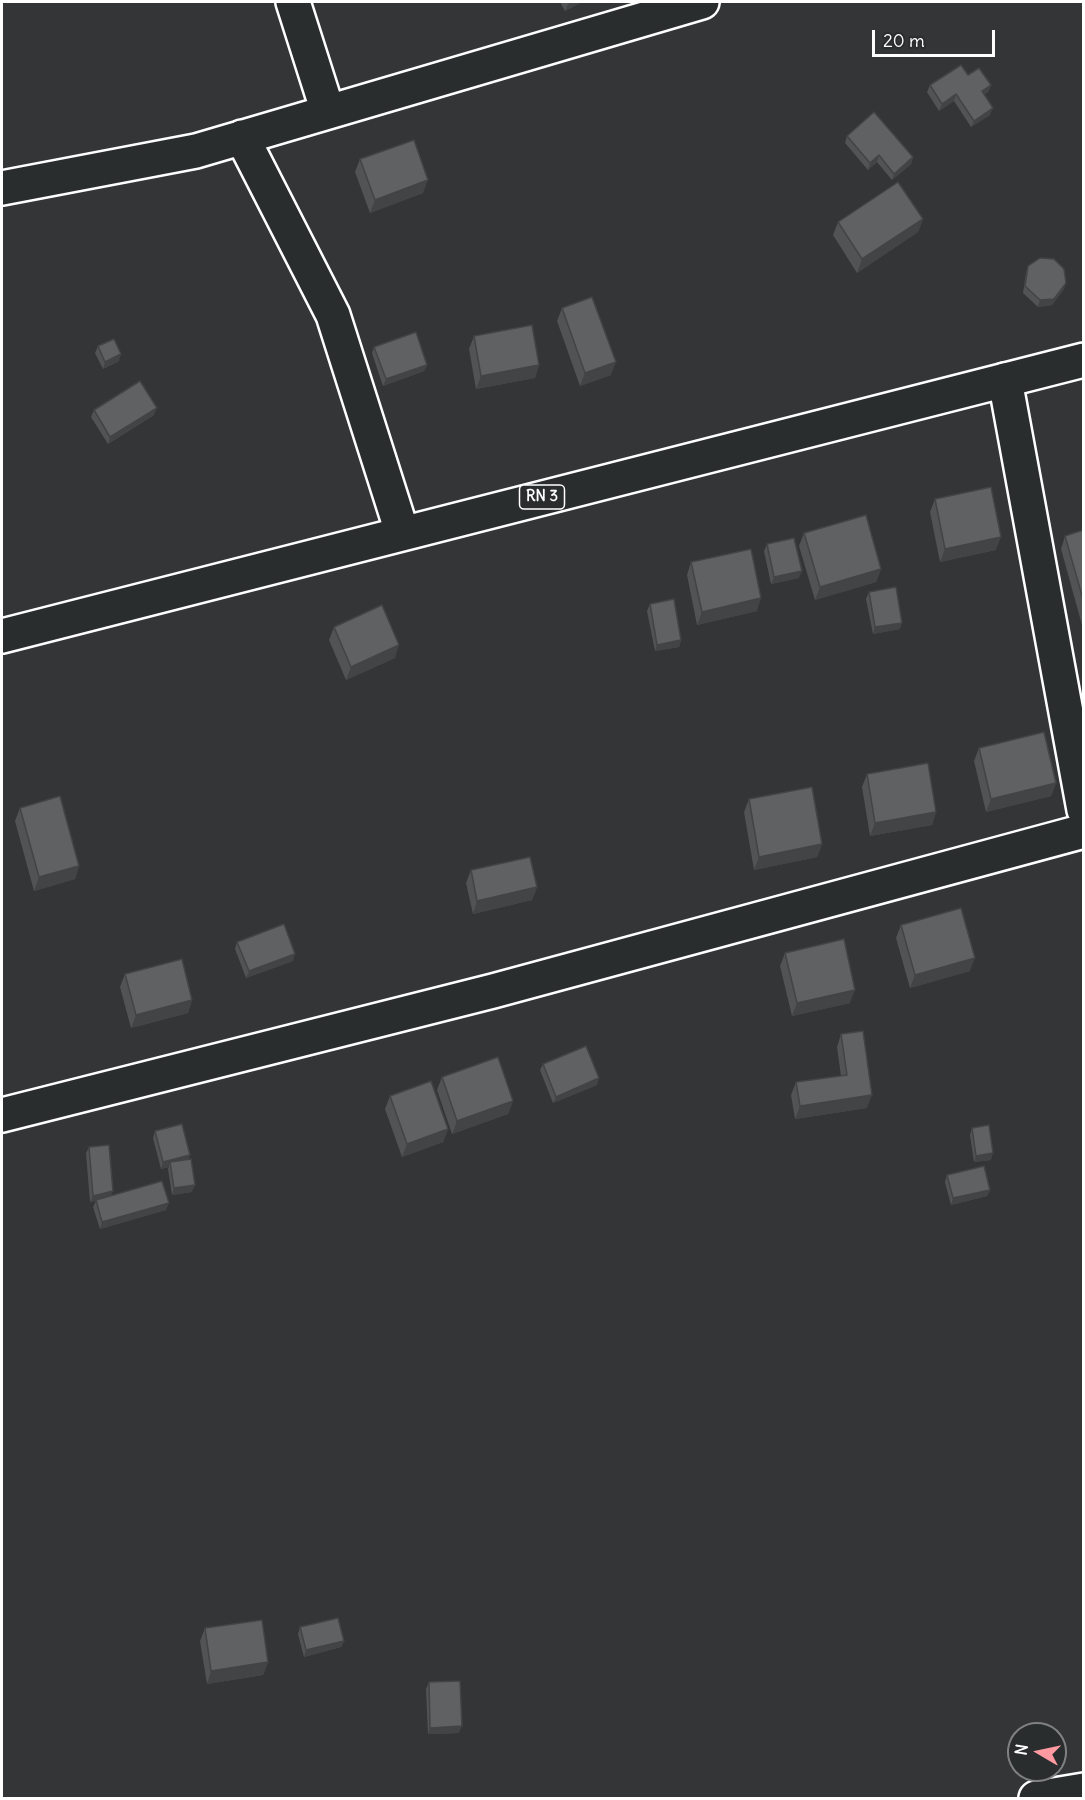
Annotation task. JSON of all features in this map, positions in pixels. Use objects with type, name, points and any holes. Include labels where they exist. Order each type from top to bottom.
[{"type":"main road","points":[[293,2],[328,112]]},
{"type":"main road","points":[[2,188],[196,150],[702,2]]},
{"type":"main road","points":[[242,137],[333,315],[402,532]]},
{"type":"main road","name":"RN 3","points":[[2,636],[402,532],[1083,360]]},
{"type":"main road","points":[[1005,380],[1083,810]]},
{"type":"main road","points":[[2,1114],[493,992],[1083,831]]},
{"type":"main road","points":[[1036,1798],[1083,1790]]},
{"type":"building","points":[[961,65],[968,75],[979,68],[991,85],[982,91],[993,108],[974,121],[956,94],[942,104],[930,85]]},
{"type":"building","points":[[874,112],[913,157],[894,174],[879,155],[870,163],[847,136]]},
{"type":"building","points":[[414,140],[428,180],[375,200],[360,159]]},
{"type":"building","points":[[898,182],[923,219],[862,259],[838,222]]},
{"type":"building","points":[[1040,258],[1054,259],[1064,269],[1066,283],[1054,299],[1040,300],[1025,286],[1028,266]]},
{"type":"building","points":[[592,297],[616,362],[585,373],[562,308]]},
{"type":"building","points":[[532,325],[539,365],[481,376],[474,336]]},
{"type":"building","points":[[416,332],[427,365],[386,379],[374,347]]},
{"type":"building","points":[[114,339],[121,354],[105,362],[98,346]]},
{"type":"building","points":[[140,381],[157,408],[110,437],[94,410]]},
{"type":"building","points":[[991,487],[1001,537],[945,549],[935,499]]},
{"type":"building","points":[[866,515],[881,569],[820,587],[804,533]]},
{"type":"building","points":[[1083,530],[1083,599],[1065,536]]},
{"type":"building","points":[[794,538],[802,571],[774,577],[767,544]]},
{"type":"building","points":[[751,549],[761,598],[702,612],[691,562]]},
{"type":"building","points":[[896,587],[902,623],[875,627],[869,592]]},
{"type":"building","points":[[674,599],[681,640],[657,645],[650,604]]},
{"type":"building","points":[[382,605],[399,645],[351,667],[334,627]]},
{"type":"building","points":[[1044,732],[1056,783],[991,799],[979,748]]},
{"type":"building","points":[[928,763],[936,812],[875,823],[867,774]]},
{"type":"building","points":[[812,787],[822,844],[759,857],[749,799]]},
{"type":"building","points":[[60,796],[79,866],[39,877],[20,808]]},
{"type":"building","points":[[530,857],[537,887],[477,901],[471,870]]},
{"type":"building","points":[[961,908],[975,958],[915,975],[901,925]]},
{"type":"building","points":[[284,924],[295,954],[249,971],[237,942]]},
{"type":"building","points":[[844,939],[855,990],[797,1003],[785,953]]},
{"type":"building","points":[[182,959],[192,1000],[136,1015],[125,974]]},
{"type":"building","points":[[863,1031],[872,1095],[800,1106],[796,1082],[847,1075],[841,1034]]},
{"type":"building","points":[[586,1046],[599,1078],[556,1097],[543,1064]]},
{"type":"building","points":[[498,1057],[513,1101],[457,1121],[442,1077]]},
{"type":"building","points":[[431,1081],[448,1129],[407,1144],[390,1096]]},
{"type":"building","points":[[182,1124],[190,1155],[163,1162],[155,1131]]},
{"type":"building","points":[[989,1125],[993,1153],[976,1156],[972,1128]]},
{"type":"building","points":[[109,1145],[113,1191],[93,1196],[89,1147]]},
{"type":"building","points":[[191,1159],[195,1185],[174,1188],[170,1162]]},
{"type":"building","points":[[984,1166],[990,1190],[953,1198],[947,1175]]},
{"type":"building","points":[[162,1181],[169,1203],[102,1222],[96,1200]]},
{"type":"building","points":[[338,1618],[344,1641],[306,1650],[300,1627]]},
{"type":"building","points":[[262,1620],[268,1662],[211,1671],[205,1628]]},
{"type":"building","points":[[460,1681],[462,1726],[430,1728],[429,1682]]}]
